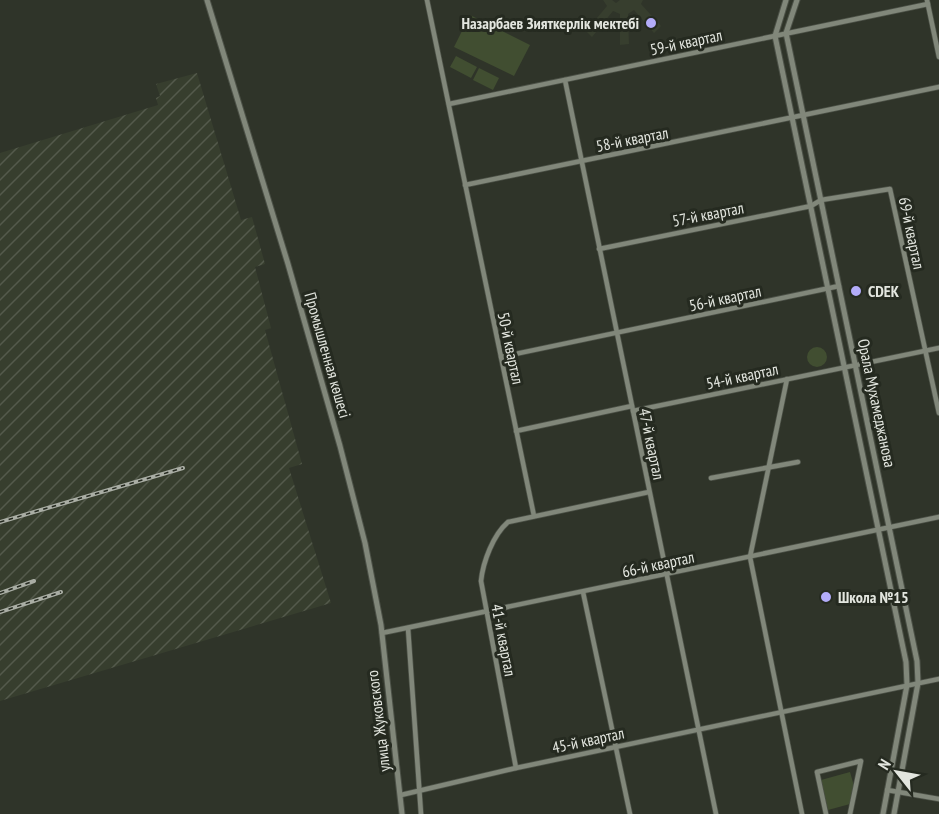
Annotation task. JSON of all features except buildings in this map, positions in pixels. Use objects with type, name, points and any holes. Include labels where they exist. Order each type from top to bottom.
[{"type":"street","name":"Промышленная көшесі","points":[[207,0],[340,446],[365,543],[381,625]]},
{"type":"street","name":"50-й квартал","points":[[427,0],[534,516]]},
{"type":"street","name":"Орала Мухамеджанова","points":[[786,0],[775,36],[906,662],[907,685],[883,814]]},
{"type":"street","points":[[786,33],[797,0]]},
{"type":"street","name":"59-й квартал","points":[[449,104],[928,2]]},
{"type":"street","points":[[928,2],[937,36],[939,57]]},
{"type":"street","name":"Орала Мухамеджанова","points":[[786,33],[917,661],[918,683],[894,814]]},
{"type":"street","name":"47-й квартал","points":[[565,80],[716,814]]},
{"type":"street","name":"58-й квартал","points":[[465,185],[939,87]]},
{"type":"street","name":"69-й квартал","points":[[821,200],[890,189],[926,351]]},
{"type":"street","name":"57-й квартал","points":[[599,249],[811,206],[821,200]]},
{"type":"street","name":"56-й квартал","points":[[501,357],[839,286]]},
{"type":"street","name":"54-й квартал","points":[[516,431],[787,380],[939,348]]},
{"type":"street","points":[[926,351],[939,413]]},
{"type":"street","points":[[787,380],[750,557],[802,814]]},
{"type":"street","points":[[711,478],[798,462]]},
{"type":"street","points":[[534,516],[650,492]]},
{"type":"street","name":"41-й квартал","points":[[516,768],[481,581],[482,569],[500,529],[508,522],[534,516]]},
{"type":"street","name":"66-й квартал","points":[[382,633],[939,517]]},
{"type":"street","points":[[583,592],[630,814]]},
{"type":"street","points":[[895,610],[906,607]]},
{"type":"street","name":"улица Жуковского","points":[[381,625],[402,814]]},
{"type":"street","points":[[408,628],[421,814]]},
{"type":"street","name":"45-й квартал","points":[[401,795],[516,768],[939,679]]},
{"type":"street","points":[[826,814],[817,772],[861,761],[850,814]]},
{"type":"street","points":[[887,790],[939,799]]},
{"type":"shaded area","name":"Назарбаев Зияткерлік мектебі","points":[[603,0],[612,0],[616,3],[620,0],[643,0],[641,4],[661,26],[654,33],[634,10],[628,14],[629,44],[620,45],[620,14],[613,11],[592,37],[586,31],[607,6]]},
{"type":"shaded area","points":[[197,73],[241,220],[252,217],[265,264],[255,267],[271,328],[265,330],[302,464],[289,468],[331,603],[0,701],[0,153],[158,105],[156,98],[160,96],[156,84]]},
{"type":"green space","points":[[470,15],[530,45],[514,76],[454,47]]},
{"type":"green space","points":[[456,56],[477,67],[471,78],[450,67]]},
{"type":"green space","points":[[479,68],[499,78],[493,90],[473,80]]},
{"type":"green space","points":[[817,347],[824,350],[827,357],[824,364],[817,367],[810,364],[807,357],[810,350]]},
{"type":"green space","points":[[850,772],[854,786],[850,804],[828,810],[821,780]]},
{"type":"railway","points":[[0,522],[183,468]]},
{"type":"railway","points":[[0,593],[34,581]]},
{"type":"railway","points":[[0,612],[61,592]]},
{"type":"place","name":"Назарбаев Зияткерлік мектебі","points":[[651,23]]},
{"type":"place","name":"CDEK","points":[[856,291]]},
{"type":"place","name":"Школа №15","points":[[826,597]]}]
